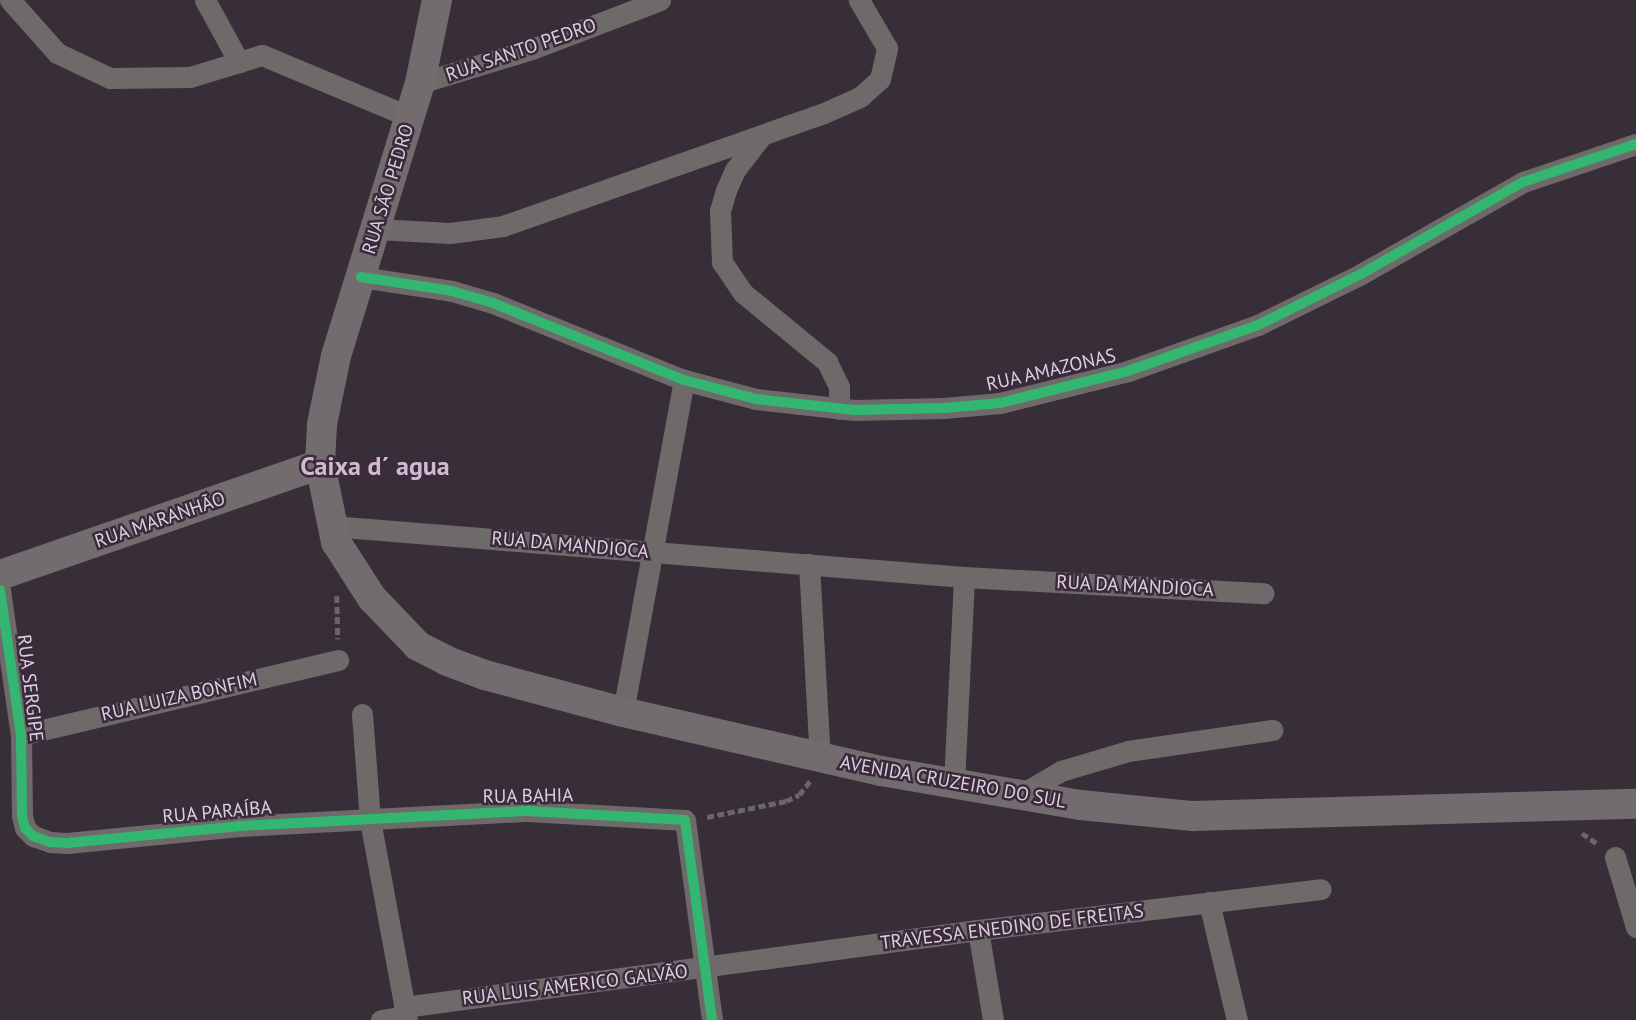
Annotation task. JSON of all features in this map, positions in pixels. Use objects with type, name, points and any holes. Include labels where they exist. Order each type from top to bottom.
[{"type":"main road","name":"RUA SÃO PEDRO","points":[[334,534],[320,464],[327,393],[420,83],[437,0]]},
{"type":"main road","name":"RUA MARANHÃO","points":[[0,575],[320,464]]},
{"type":"main road","name":"AVENIDA CRUZEIRO DO SUL","points":[[334,534],[372,598],[418,646],[447,661],[485,675],[622,712],[820,758],[1080,804],[1193,816],[1636,804]]},
{"type":"street","points":[[205,0],[239,62]]},
{"type":"street","name":"RUA SANTO PEDRO","points":[[420,83],[532,49],[660,0]]},
{"type":"street","points":[[377,229],[450,233],[503,226],[762,135],[860,97],[880,79],[887,61],[887,48],[859,0]]},
{"type":"street","points":[[8,1],[57,53],[110,78],[190,77],[261,55],[410,117]]},
{"type":"street","points":[[762,135],[735,170],[726,190],[720,211],[722,262],[743,293],[827,362],[839,387],[839,409]]},
{"type":"street","name":"RUA AMAZONAS","points":[[361,277],[452,291],[492,303],[684,380],[756,399],[839,409],[944,408],[1000,403],[1128,371],[1258,325],[1306,302],[1523,182],[1636,144]]},
{"type":"street","points":[[622,712],[684,380]]},
{"type":"street","name":"RUA DA MANDIOCA","points":[[334,534],[651,552],[964,576],[1264,593]]},
{"type":"street","points":[[809,564],[820,758]]},
{"type":"street","points":[[954,783],[964,576]]},
{"type":"street","name":"RUA SERGIPE","points":[[0,590],[20,735],[22,816],[25,828],[41,840],[67,843]]},
{"type":"street","name":"RUA LUIZA BONFIM","points":[[20,735],[338,660]]},
{"type":"street","points":[[362,715],[370,820],[406,1014]]},
{"type":"street","points":[[1020,794],[1061,771],[1128,751],[1272,730]]},
{"type":"street","name":"RUA BAHIA","points":[[370,820],[528,811],[685,820]]},
{"type":"street","name":"RUA PARAÍBA","points":[[67,843],[239,826],[370,820]]},
{"type":"street","points":[[685,820],[712,1020]]},
{"type":"street","points":[[1615,857],[1636,927]]},
{"type":"street","name":"TRAVESSA ENEDINO DE FREITAS","points":[[704,968],[978,930],[1321,889]]},
{"type":"street","points":[[1209,902],[1237,1020]]},
{"type":"street","points":[[978,930],[993,1020]]},
{"type":"street","name":"RUA LUIS AMERICO GALVÃO","points":[[382,1020],[704,968]]},
{"type":"path","points":[[337,594],[338,660]]},
{"type":"path","points":[[685,820],[734,814],[786,802],[808,787],[820,758]]},
{"type":"cycle path","points":[[361,277],[452,291],[493,303],[684,380],[756,399],[854,410],[944,408],[1000,403],[1128,371],[1258,325],[1361,274],[1523,182],[1636,144]]},
{"type":"cycle path","points":[[0,590],[21,735],[22,816],[25,828],[33,836],[50,842],[67,843],[239,826],[528,811],[685,820],[712,1020]]},
{"type":"district","name":"Caixa d´ agua","points":[[375,466]]}]
